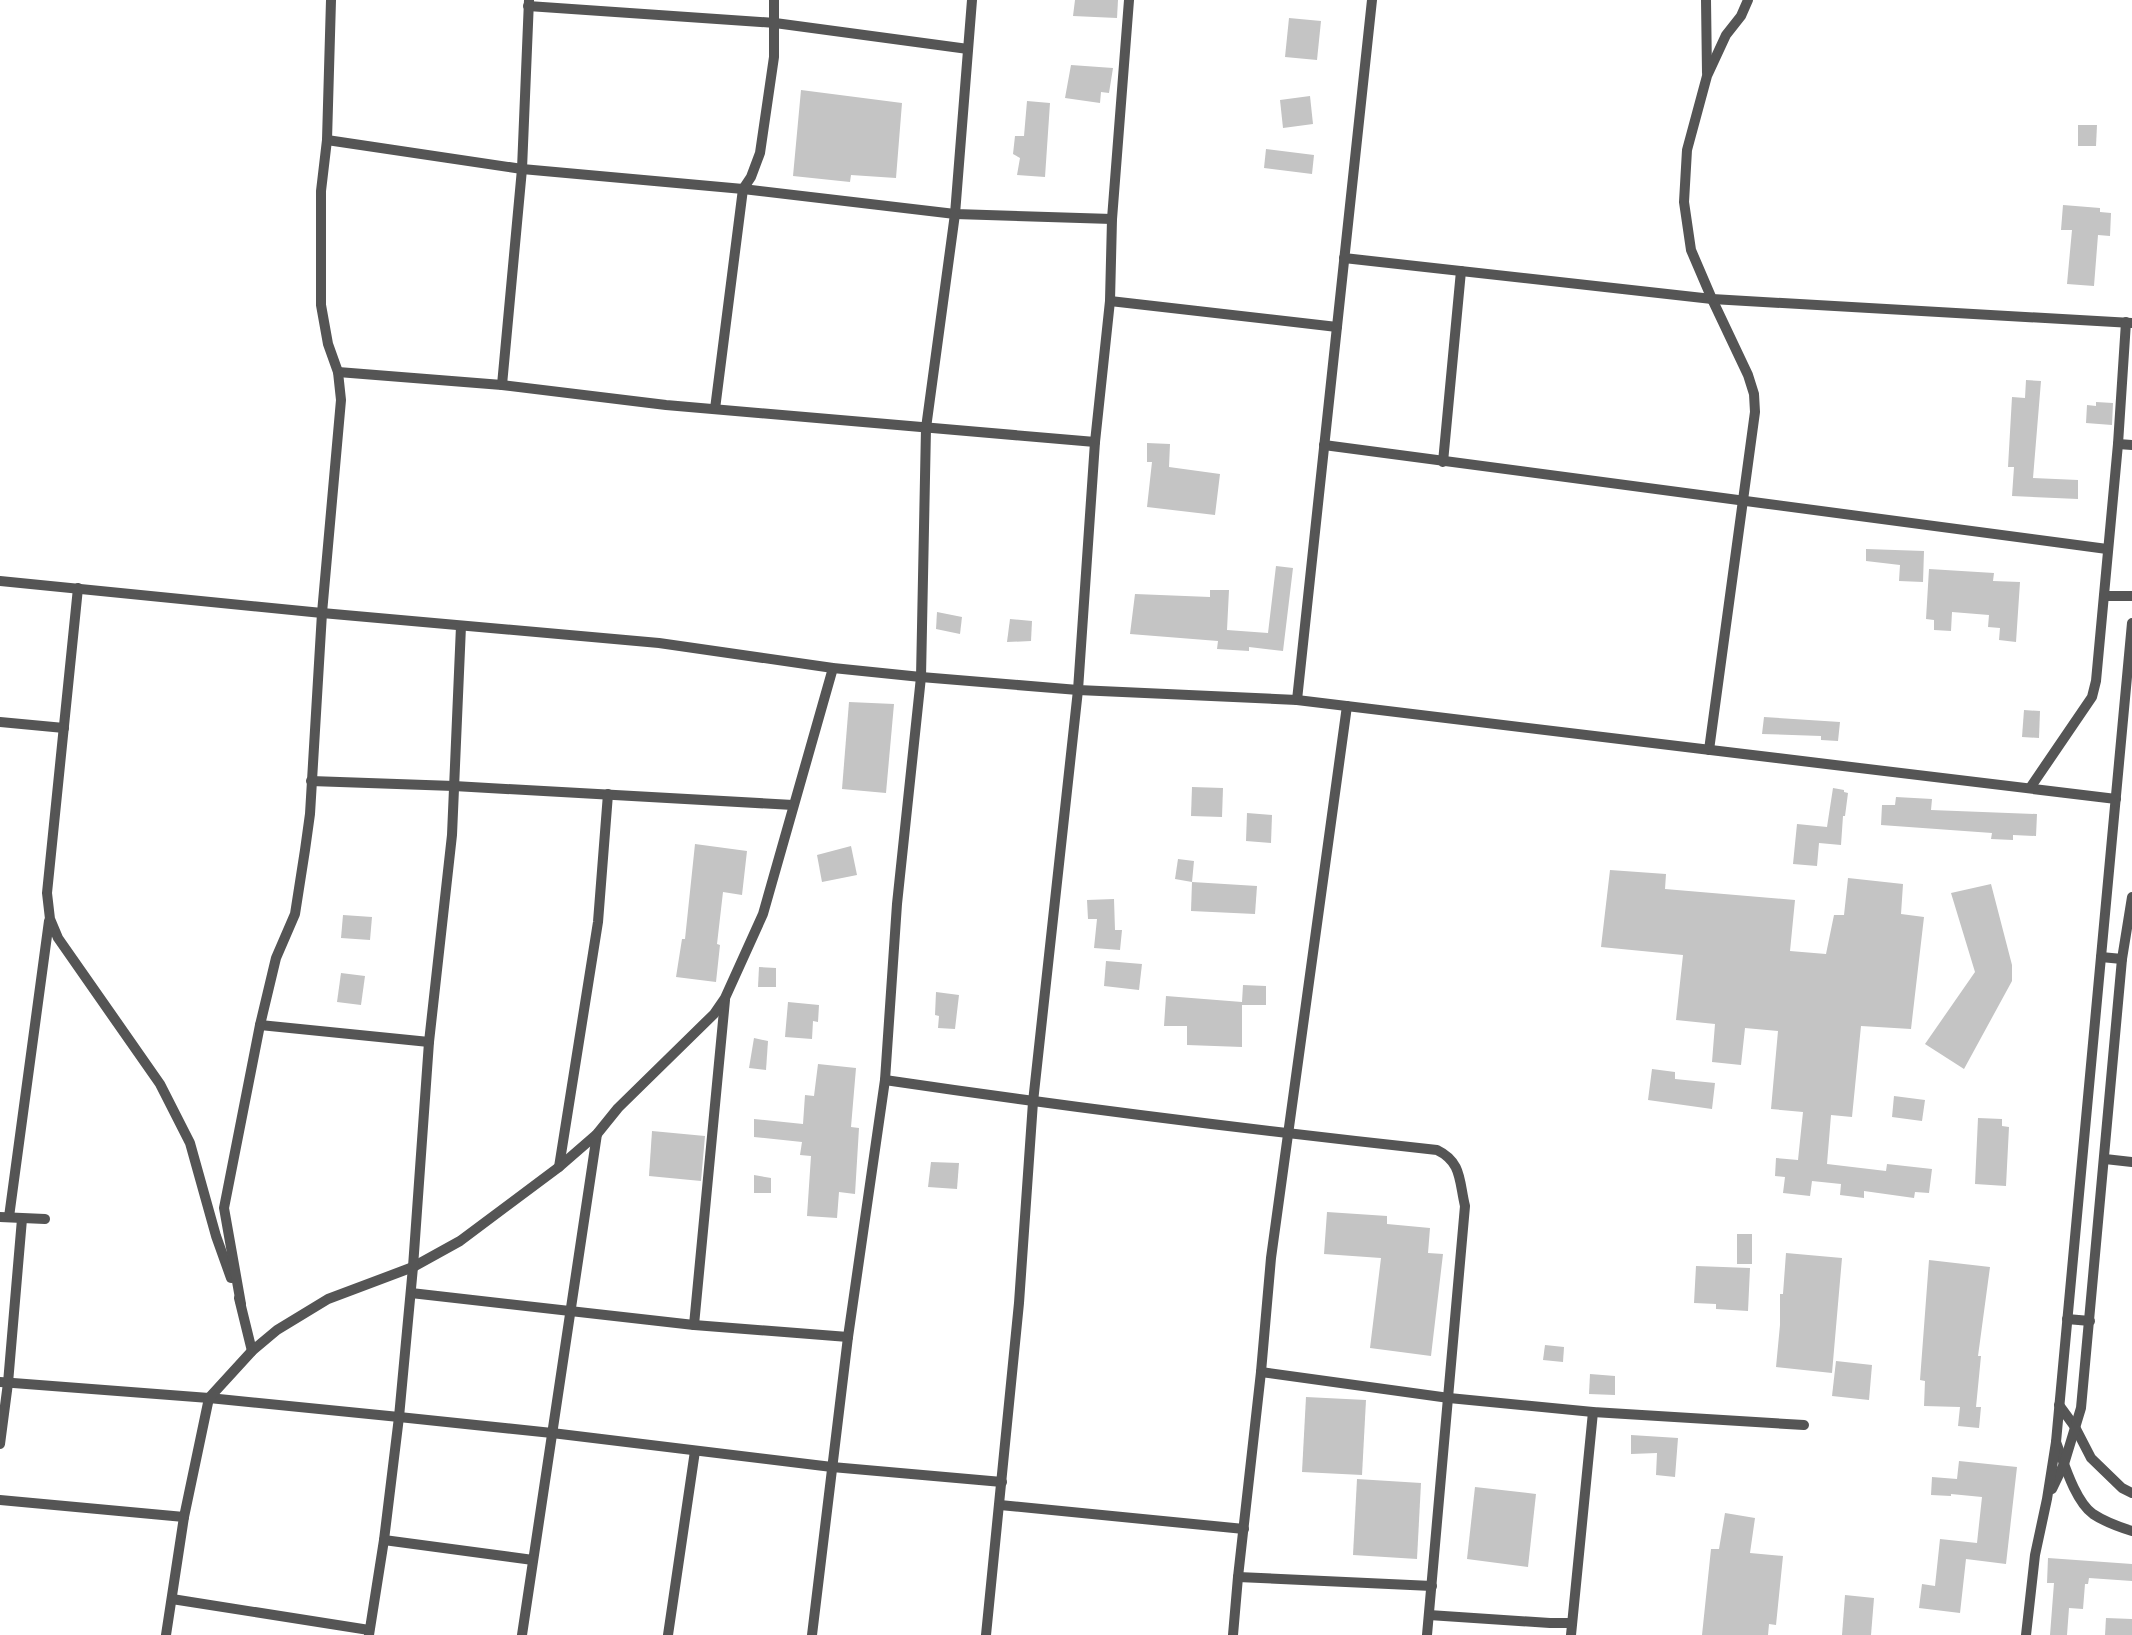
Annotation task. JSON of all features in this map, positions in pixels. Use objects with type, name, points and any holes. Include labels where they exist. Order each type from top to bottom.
[{"type":"street","points":[[252,1351],[241,1304],[224,1208],[260,1025],[276,958],[295,914],[310,814],[310,781],[322,613],[341,400],[338,372],[328,344],[321,305],[321,191],[327,140],[331,0]]},
{"type":"street","points":[[715,409],[744,189],[751,177],[760,153],[774,57],[774,0]]},
{"type":"street","points":[[812,1635],[848,1337],[885,1080],[897,904],[921,676],[926,428],[955,214],[972,0]]},
{"type":"street","points":[[986,1635],[1019,1303],[1033,1102],[1078,690],[1095,442],[1110,301],[1112,219],[1130,0]]},
{"type":"street","points":[[1297,700],[1372,0]]},
{"type":"street","points":[[1706,0],[1707,76]]},
{"type":"street","points":[[1710,750],[1755,412],[1754,394],[1748,375],[1712,300],[1691,250],[1684,202],[1687,150],[1707,76],[1726,35],[1741,16],[1748,0]]},
{"type":"street","points":[[502,385],[522,169],[529,3],[775,23],[968,49]]},
{"type":"street","points":[[327,140],[522,169],[744,189],[955,214],[1112,219]]},
{"type":"street","points":[[1344,258],[1712,300],[2129,322],[2096,681],[2092,697],[2030,788]]},
{"type":"street","points":[[1443,462],[1462,271]]},
{"type":"street","points":[[1110,301],[1337,327]]},
{"type":"street","points":[[338,372],[502,385],[666,406],[1095,442]]},
{"type":"street","points":[[2118,444],[2132,445]]},
{"type":"street","points":[[1324,446],[2108,549]]},
{"type":"street","points":[[0,580],[322,613],[659,643],[833,668],[1078,690],[1297,700],[2116,799]]},
{"type":"street","points":[[46,1219],[5,1217],[50,919],[47,893],[78,588]]},
{"type":"street","points":[[2104,596],[2132,596]]},
{"type":"street","points":[[2026,1635],[2035,1556],[2056,1442],[2132,623]]},
{"type":"street","points":[[172,1598],[369,1633],[384,1540],[399,1417],[413,1267],[430,1042],[452,835],[461,626]]},
{"type":"street","points":[[166,1635],[184,1516],[209,1398],[252,1351],[277,1330],[328,1299],[413,1267],[460,1241],[559,1167],[597,1134],[618,1108],[714,1014],[725,998],[763,914],[833,668]]},
{"type":"street","points":[[1233,1635],[1271,1258],[1348,706]]},
{"type":"street","points":[[0,722],[64,728]]},
{"type":"street","points":[[310,781],[454,786],[794,805]]},
{"type":"street","points":[[559,1167],[598,922],[608,794]]},
{"type":"street","points":[[2047,1499],[2064,1464],[2080,1408],[2090,1320],[2122,959],[2132,897]]},
{"type":"street","points":[[50,919],[58,938],[76,966],[125,1032],[160,1084],[190,1143],[216,1236],[241,1304]]},
{"type":"street","points":[[2101,957],[2122,959]]},
{"type":"street","points":[[694,1325],[725,998]]},
{"type":"street","points":[[260,1025],[430,1042]]},
{"type":"street","points":[[885,1080],[1033,1102],[1287,1134],[1437,1150],[1450,1157],[1457,1169],[1464,1206],[1449,1398],[1427,1635]]},
{"type":"street","points":[[522,1635],[597,1134]]},
{"type":"street","points":[[2105,1159],[2132,1162]]},
{"type":"street","points":[[0,1444],[4,1383],[22,1219]]},
{"type":"street","points":[[410,1293],[694,1325],[848,1337]]},
{"type":"street","points":[[2067,1319],[2090,1320]]},
{"type":"street","points":[[1261,1372],[1449,1398],[1593,1412],[1804,1425]]},
{"type":"street","points":[[4,1383],[209,1398],[552,1433],[832,1467],[1002,1482]]},
{"type":"street","points":[[2059,1405],[2075,1427],[2091,1458],[2122,1488],[2132,1493]]},
{"type":"street","points":[[1571,1635],[1593,1412]]},
{"type":"street","points":[[2056,1442],[2077,1492],[2092,1513],[2116,1526],[2132,1531]]},
{"type":"street","points":[[668,1635],[695,1451]]},
{"type":"street","points":[[0,1500],[184,1516]]},
{"type":"street","points":[[1000,1504],[1244,1529]]},
{"type":"street","points":[[384,1540],[533,1560]]},
{"type":"street","points":[[1238,1577],[1432,1586]]},
{"type":"street","points":[[1429,1615],[1572,1623]]},
{"type":"building","points":[[1075,0],[1118,0],[1117,18],[1073,16]]},
{"type":"building","points":[[1289,18],[1321,21],[1317,60],[1285,57]]},
{"type":"building","points":[[1071,65],[1113,68],[1109,93],[1101,92],[1100,103],[1065,98]]},
{"type":"building","points":[[801,90],[902,103],[896,178],[851,175],[850,182],[793,176]]},
{"type":"building","points":[[1310,96],[1313,124],[1283,128],[1280,100]]},
{"type":"building","points":[[1027,101],[1050,103],[1045,177],[1017,175],[1020,158],[1013,154],[1015,136],[1024,136]]},
{"type":"building","points":[[2078,125],[2097,125],[2096,146],[2078,146]]},
{"type":"building","points":[[1266,149],[1314,155],[1312,174],[1264,168]]},
{"type":"building","points":[[2063,205],[2100,208],[2100,212],[2111,213],[2110,236],[2098,235],[2094,286],[2067,284],[2072,230],[2061,230]]},
{"type":"building","points":[[2026,380],[2041,381],[2033,478],[2078,480],[2078,499],[2012,496],[2014,467],[2008,467],[2012,397],[2025,398]]},
{"type":"building","points":[[2096,402],[2113,403],[2112,425],[2086,423],[2087,405],[2096,406]]},
{"type":"building","points":[[1147,443],[1170,444],[1169,467],[1220,474],[1215,515],[1147,507],[1152,462],[1147,462]]},
{"type":"building","points":[[1866,549],[1924,551],[1923,582],[1899,581],[1900,565],[1866,561]]},
{"type":"building","points":[[1276,566],[1293,568],[1283,651],[1249,647],[1249,651],[1217,649],[1218,641],[1130,634],[1135,594],[1210,597],[1210,590],[1229,590],[1227,630],[1268,633]]},
{"type":"building","points":[[1929,569],[1994,573],[1993,581],[2020,582],[2016,642],[1999,640],[2000,628],[1988,627],[1989,615],[1952,612],[1951,631],[1934,630],[1934,620],[1926,619]]},
{"type":"building","points":[[937,612],[962,617],[960,634],[936,629]]},
{"type":"building","points":[[1010,619],[1032,621],[1031,641],[1007,642]]},
{"type":"building","points":[[849,702],[894,704],[886,793],[842,789]]},
{"type":"building","points":[[2024,710],[2040,711],[2039,738],[2022,737]]},
{"type":"building","points":[[1764,717],[1840,722],[1838,741],[1821,740],[1821,736],[1762,734]]},
{"type":"building","points":[[1192,787],[1223,788],[1222,817],[1191,816]]},
{"type":"building","points":[[1833,788],[1844,790],[1844,792],[1848,793],[1845,816],[1843,816],[1841,845],[1819,843],[1817,866],[1793,864],[1797,824],[1827,827]]},
{"type":"building","points":[[1896,797],[1932,799],[1931,810],[2037,814],[2036,836],[2013,835],[2013,840],[1991,839],[1992,833],[1881,825],[1882,805],[1895,805]]},
{"type":"building","points":[[1247,813],[1272,815],[1271,843],[1246,841]]},
{"type":"building","points":[[695,844],[747,851],[742,895],[723,892],[717,944],[720,945],[716,982],[676,977],[682,939],[685,939]]},
{"type":"building","points":[[851,846],[857,875],[822,882],[817,855]]},
{"type":"building","points":[[1178,859],[1194,861],[1192,882],[1175,879]]},
{"type":"building","points":[[1610,870],[1666,874],[1665,889],[1795,900],[1790,951],[1826,954],[1834,915],[1844,915],[1848,878],[1903,884],[1901,914],[1924,917],[1911,1029],[1861,1026],[1852,1117],[1831,1115],[1827,1164],[1886,1171],[1887,1164],[1932,1169],[1929,1193],[1915,1192],[1914,1198],[1864,1191],[1864,1198],[1840,1195],[1841,1184],[1812,1181],[1810,1196],[1783,1193],[1785,1177],[1775,1176],[1776,1158],[1798,1160],[1803,1112],[1771,1109],[1778,1031],[1745,1028],[1741,1065],[1712,1062],[1715,1024],[1676,1020],[1683,955],[1601,947]]},
{"type":"building","points":[[1192,882],[1257,886],[1255,914],[1191,911]]},
{"type":"building","points":[[1991,884],[2012,965],[2012,981],[1964,1069],[1925,1044],[1975,972],[1951,893]]},
{"type":"building","points":[[1114,899],[1115,930],[1122,930],[1120,950],[1094,948],[1097,919],[1088,919],[1087,900]]},
{"type":"building","points":[[343,915],[372,917],[370,940],[341,938]]},
{"type":"building","points":[[1106,961],[1142,964],[1139,990],[1104,986]]},
{"type":"building","points":[[759,967],[776,968],[776,987],[758,987]]},
{"type":"building","points":[[341,973],[365,976],[361,1005],[337,1002]]},
{"type":"building","points":[[1243,985],[1266,986],[1266,1005],[1242,1005],[1242,1047],[1187,1045],[1187,1026],[1164,1026],[1166,996],[1242,1002]]},
{"type":"building","points":[[936,992],[959,995],[955,1029],[938,1028],[939,1016],[935,1015]]},
{"type":"building","points":[[788,1002],[819,1005],[818,1022],[813,1021],[812,1039],[785,1037]]},
{"type":"building","points":[[754,1038],[768,1041],[766,1070],[749,1068]]},
{"type":"building","points":[[818,1064],[856,1068],[851,1127],[859,1128],[855,1194],[839,1192],[837,1218],[807,1216],[811,1156],[800,1155],[802,1142],[754,1137],[754,1119],[803,1124],[805,1095],[814,1096]]},
{"type":"building","points":[[1652,1069],[1675,1072],[1675,1079],[1715,1083],[1712,1109],[1648,1100]]},
{"type":"building","points":[[1894,1096],[1925,1100],[1922,1121],[1892,1117]]},
{"type":"building","points":[[1978,1118],[2002,1119],[2002,1126],[2009,1127],[2006,1186],[1975,1184]]},
{"type":"building","points":[[652,1131],[705,1136],[701,1181],[649,1176]]},
{"type":"building","points":[[931,1162],[959,1163],[957,1189],[928,1187]]},
{"type":"building","points":[[754,1175],[771,1178],[771,1193],[754,1193]]},
{"type":"building","points":[[1327,1212],[1387,1216],[1387,1224],[1430,1228],[1428,1253],[1443,1254],[1431,1356],[1370,1348],[1381,1258],[1324,1254]]},
{"type":"building","points":[[1737,1234],[1752,1234],[1752,1264],[1737,1264]]},
{"type":"building","points":[[1786,1253],[1842,1258],[1832,1373],[1776,1367],[1780,1325],[1780,1294],[1783,1294]]},
{"type":"building","points":[[1929,1260],[1990,1267],[1978,1356],[1981,1356],[1976,1407],[1981,1407],[1979,1428],[1958,1426],[1960,1407],[1924,1406],[1925,1381],[1920,1380]]},
{"type":"building","points":[[1696,1266],[1750,1268],[1748,1311],[1716,1309],[1716,1304],[1694,1303]]},
{"type":"building","points":[[1545,1345],[1564,1347],[1563,1362],[1543,1360]]},
{"type":"building","points":[[1836,1361],[1872,1365],[1869,1400],[1832,1396]]},
{"type":"building","points":[[1590,1374],[1615,1376],[1615,1395],[1589,1394]]},
{"type":"building","points":[[1306,1397],[1366,1400],[1362,1475],[1302,1472]]},
{"type":"building","points":[[1631,1435],[1678,1438],[1675,1477],[1656,1475],[1657,1453],[1631,1454]]},
{"type":"building","points":[[1959,1461],[2017,1467],[2006,1564],[1966,1559],[1960,1613],[1919,1608],[1922,1584],[1935,1586],[1940,1539],[1977,1543],[1982,1497],[1951,1494],[1951,1496],[1931,1495],[1932,1477],[1957,1479]]},
{"type":"building","points":[[1357,1479],[1421,1483],[1417,1559],[1353,1555]]},
{"type":"building","points":[[1475,1487],[1536,1494],[1528,1567],[1467,1559]]},
{"type":"building","points":[[1725,1513],[1755,1518],[1750,1553],[1783,1556],[1776,1625],[1769,1624],[1768,1635],[1702,1635],[1711,1549],[1719,1549]]},
{"type":"building","points":[[2048,1558],[2132,1564],[2132,1581],[2089,1578],[2088,1584],[2085,1584],[2083,1609],[2069,1608],[2067,1635],[2050,1635],[2054,1583],[2047,1583]]},
{"type":"building","points":[[1845,1595],[1874,1598],[1871,1635],[1842,1635]]},
{"type":"building","points":[[2106,1618],[2132,1619],[2132,1635],[2105,1635]]}]
